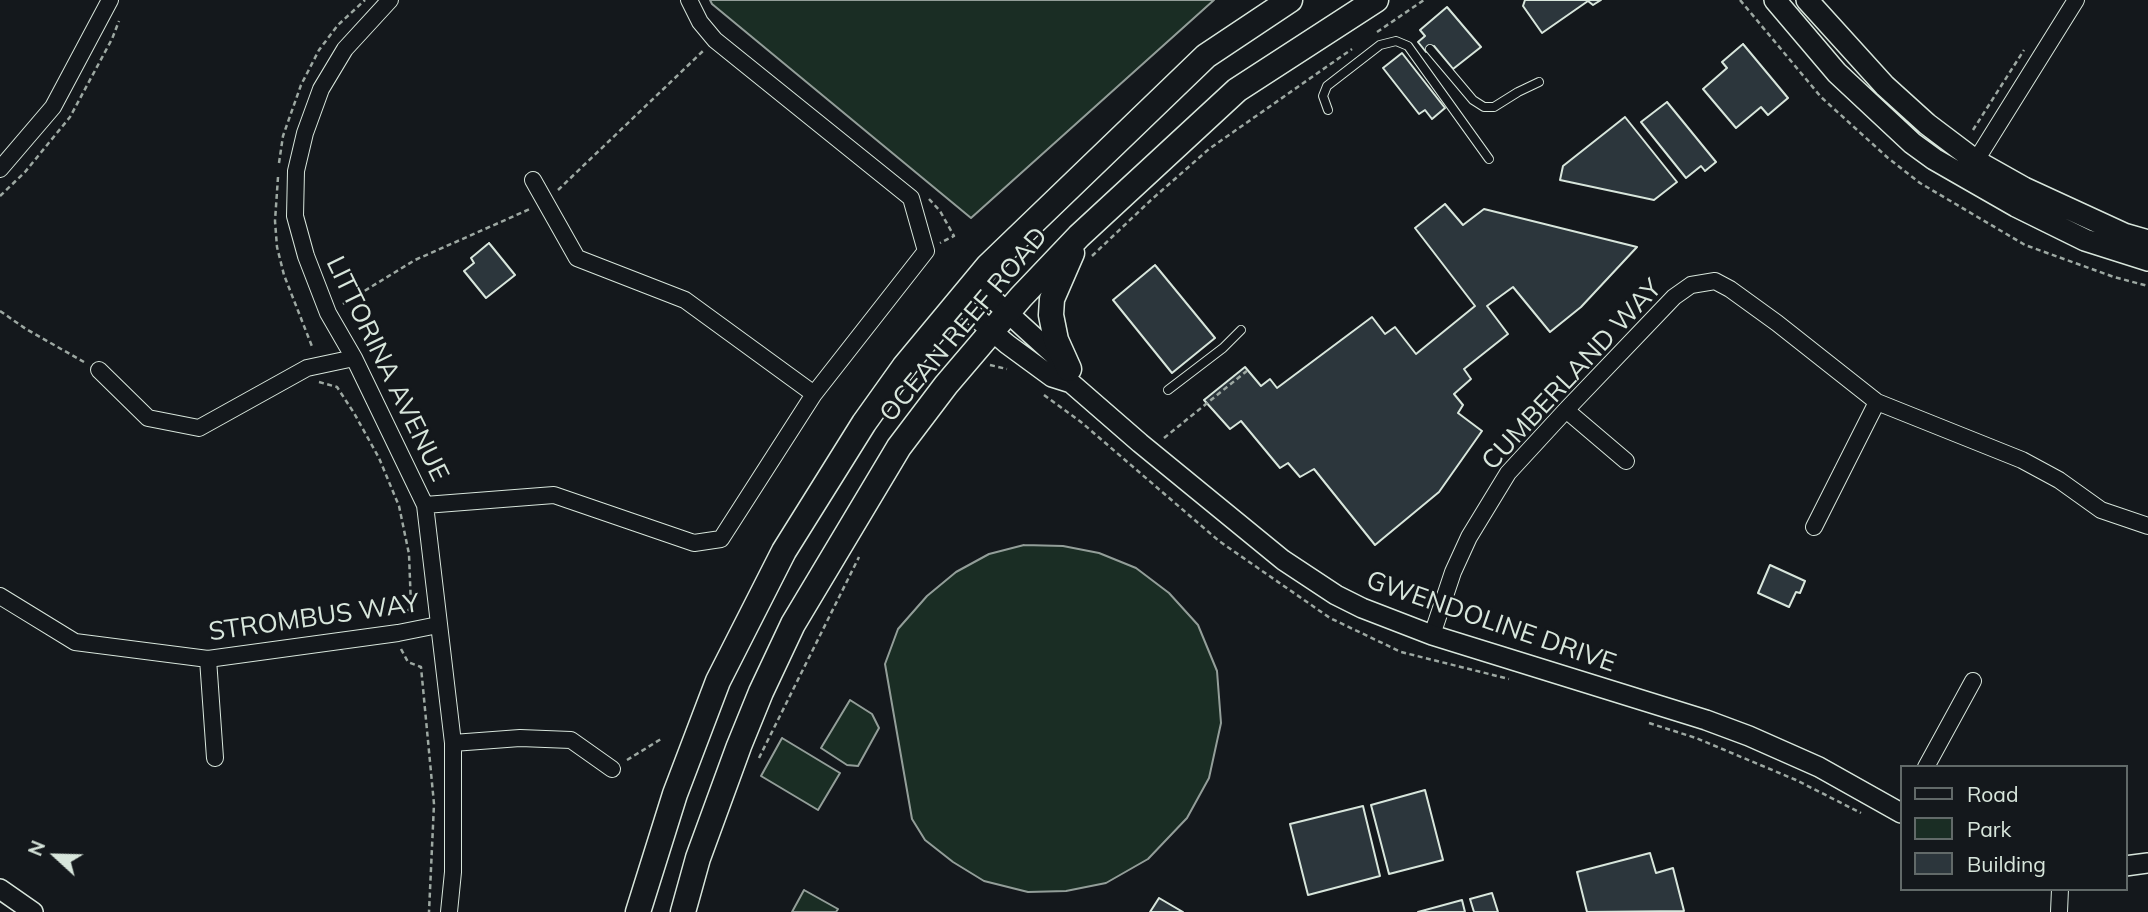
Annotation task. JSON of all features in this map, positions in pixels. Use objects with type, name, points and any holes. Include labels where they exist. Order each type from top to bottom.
[{"type":"main road","name":"OCEAN REEF ROAD","points":[[638,912],[675,793],[718,681],[784,551],[864,423],[904,367],[974,282],[1206,56],[1290,0]]},
{"type":"main road","name":"OCEAN REEF ROAD","points":[[683,912],[698,858],[738,746],[761,692],[793,624],[899,447],[999,338],[1007,313],[1079,236],[1237,90],[1376,0]]},
{"type":"main road","points":[[1807,0],[1885,86],[1971,169],[2016,206],[2085,240],[2148,260]]},
{"type":"main road","points":[[1778,1],[1837,73],[1912,143],[1971,169],[2024,188],[2124,234],[2148,241]]},
{"type":"main road","points":[[1070,376],[1056,340],[1051,315],[1052,299],[1079,236]]},
{"type":"street","points":[[0,169],[53,107],[110,0]]},
{"type":"street","name":"LITTORINA AVENUE","points":[[390,0],[345,49],[321,89],[305,133],[296,171],[296,216],[306,256],[328,313],[354,358],[425,505],[453,743],[453,872],[449,912]]},
{"type":"street","points":[[425,505],[554,495],[694,542],[721,539],[814,394],[926,251],[911,198],[715,40],[700,22],[689,0]]},
{"type":"street","points":[[1971,169],[2076,0]]},
{"type":"street","points":[[533,180],[577,258],[685,299],[814,394]]},
{"type":"street","name":"CUMBERLAND WAY","points":[[1432,635],[1453,572],[1483,513],[1508,474],[1674,297],[1691,285],[1715,281],[1777,323],[1877,402],[2022,460],[2059,480],[2101,510],[2148,526]]},
{"type":"street","name":"GWENDOLINE DRIVE","points":[[974,282],[1140,443],[1283,560],[1362,608],[1432,635],[1706,720],[1749,736],[1819,768],[1899,810]]},
{"type":"street","name":"GWENDOLINE DRIVE","points":[[957,302],[999,338],[1052,377],[1070,376]]},
{"type":"street","points":[[99,370],[148,418],[200,428],[307,368],[354,358]]},
{"type":"street","points":[[1814,527],[1877,402]]},
{"type":"street","points":[[1566,410],[1626,461]]},
{"type":"street","name":"STROMBUS WAY","points":[[0,596],[75,642],[208,659],[438,625]]},
{"type":"street","points":[[208,659],[215,758]]},
{"type":"street","points":[[1927,765],[1973,681]]},
{"type":"street","points":[[453,743],[520,738],[571,740],[612,769]]},
{"type":"street","points":[[2127,866],[2148,863]]},
{"type":"street","points":[[0,889],[33,912]]},
{"type":"street","points":[[2059,912],[2060,891]]},
{"type":"lane","points":[[1328,110],[1323,96],[1327,86],[1380,45],[1396,41],[1408,47],[1489,159]]},
{"type":"lane","points":[[1430,49],[1473,100],[1484,107],[1494,107],[1539,82]]},
{"type":"lane","points":[[1168,390],[1223,348],[1241,330]]},
{"type":"path","points":[[365,0],[338,25],[319,50],[301,85],[284,136],[276,194],[277,247],[292,298],[313,348],[307,359],[312,380],[337,387],[379,458],[400,506],[409,554],[411,606],[399,624],[398,633],[400,646],[408,662],[421,667],[434,804],[429,912]]},
{"type":"path","points":[[1371,36],[1424,0]]},
{"type":"path","points":[[1987,140],[1973,130],[2030,40]]},
{"type":"path","points":[[1089,259],[1209,149],[1361,43]]},
{"type":"path","points":[[0,311],[26,329],[99,370]]},
{"type":"path","points":[[983,372],[999,338]]},
{"type":"path","points":[[1161,441],[1248,370]]},
{"type":"path","points":[[757,762],[836,598],[864,548]]},
{"type":"path","points":[[612,769],[662,739]]},
{"type":"green space","points":[[710,0],[1214,0],[971,218]]},
{"type":"green space","points":[[1024,545],[1063,546],[1099,553],[1136,568],[1169,593],[1198,625],[1217,671],[1221,723],[1209,778],[1187,818],[1148,859],[1106,883],[1066,891],[1028,892],[984,881],[925,840],[912,819],[885,664],[898,629],[927,596],[956,572],[989,554]]},
{"type":"green space","points":[[850,700],[872,714],[879,728],[858,766],[847,765],[821,748]]},
{"type":"green space","points":[[782,738],[840,773],[818,810],[761,776]]},
{"type":"green space","points":[[804,890],[838,909],[836,912],[792,912]]},
{"type":"building","points":[[1525,0],[1601,0],[1593,5],[1588,1],[1542,33],[1523,6]]},
{"type":"building","points":[[1447,7],[1481,47],[1453,69],[1434,46],[1426,52],[1418,42],[1425,36],[1420,30]]},
{"type":"building","points":[[1743,44],[1788,98],[1768,115],[1761,107],[1736,128],[1703,89],[1727,68],[1722,62]]},
{"type":"building","points":[[1402,53],[1445,108],[1432,119],[1425,110],[1419,114],[1383,68]]},
{"type":"building","points":[[1667,102],[1716,162],[1705,171],[1701,166],[1686,178],[1641,122]]},
{"type":"building","points":[[1625,117],[1677,182],[1654,200],[1560,180],[1563,166]]},
{"type":"building","points":[[1445,204],[1463,225],[1484,209],[1637,247],[1581,307],[1550,332],[1513,287],[1487,306],[1508,334],[1464,369],[1471,379],[1454,394],[1463,405],[1458,413],[1482,431],[1439,492],[1375,545],[1314,469],[1300,477],[1288,463],[1280,468],[1241,421],[1230,429],[1204,400],[1245,367],[1261,386],[1270,379],[1277,388],[1372,317],[1385,334],[1395,327],[1416,354],[1475,306],[1415,228]]},
{"type":"building","points":[[489,243],[515,275],[486,298],[464,271],[474,263],[471,258]]},
{"type":"building","points":[[1155,265],[1215,338],[1172,373],[1113,300]]},
{"type":"building","points":[[1770,565],[1805,581],[1789,607],[1758,593]]},
{"type":"building","points":[[1425,790],[1443,860],[1389,874],[1371,805]]},
{"type":"building","points":[[1363,806],[1380,876],[1308,895],[1290,824]]},
{"type":"building","points":[[1650,853],[1656,873],[1673,868],[1684,911],[1587,912],[1577,872]]},
{"type":"building","points":[[1492,893],[1498,912],[1474,912],[1470,899]]},
{"type":"building","points":[[1159,898],[1183,912],[1150,912]]},
{"type":"building","points":[[1462,900],[1465,912],[1418,912]]}]
